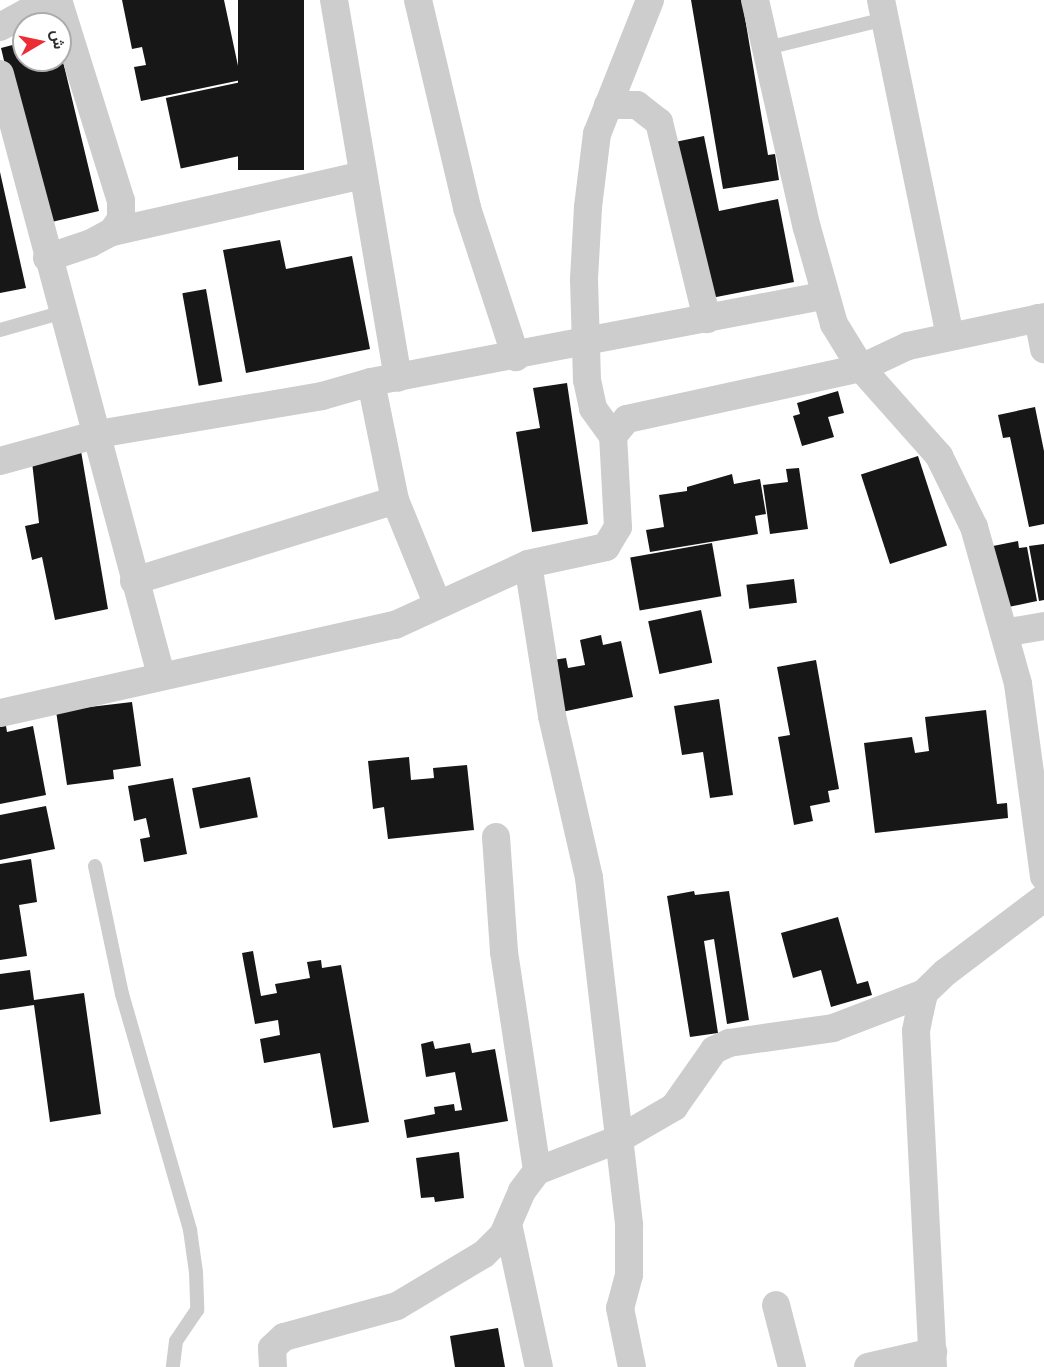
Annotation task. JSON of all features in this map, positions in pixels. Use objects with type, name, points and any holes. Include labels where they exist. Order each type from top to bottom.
[{"type":"street","points":[[0,27],[49,0]]},
{"type":"street","points":[[58,0],[121,201],[121,219],[112,232]]},
{"type":"street","points":[[334,0],[363,175],[395,500],[437,603]]},
{"type":"street","points":[[418,0],[467,208],[516,357]]},
{"type":"street","points":[[0,713],[161,675],[395,625],[424,614],[437,603],[528,564],[606,547],[618,527],[613,436],[593,408],[585,345],[588,207],[597,134],[650,0]]},
{"type":"street","points":[[755,0],[825,295],[845,346],[861,368],[939,456],[959,491],[1018,684],[1044,876]]},
{"type":"street","points":[[883,10],[950,335]]},
{"type":"street","points":[[0,74],[46,258],[98,434],[134,580],[161,675]]},
{"type":"street","points":[[608,105],[637,105],[659,122],[707,319]]},
{"type":"street","points":[[46,258],[112,232],[363,175]]},
{"type":"street","points":[[0,461],[98,434],[322,396],[384,380],[585,345],[825,295]]},
{"type":"street","points":[[613,436],[627,419],[861,368],[909,346],[950,335],[1041,317],[1044,349]]},
{"type":"street","points":[[134,580],[395,500]]},
{"type":"street","points":[[528,564],[552,716],[589,878],[630,1251],[620,1308],[632,1367]]},
{"type":"street","points":[[1004,633],[1044,626]]},
{"type":"street","points":[[496,837],[504,952],[537,1171]]},
{"type":"street","points":[[273,1367],[272,1348],[284,1337],[397,1306],[484,1254],[508,1224],[522,1191],[537,1171],[619,1139],[674,1107],[714,1050],[729,1043],[833,1028],[924,993],[1044,898]]},
{"type":"street","points":[[868,1367],[933,1359],[916,1031],[924,993]]},
{"type":"street","points":[[508,1224],[539,1367]]},
{"type":"street","points":[[776,1305],[792,1367]]},
{"type":"lane","points":[[767,48],[883,10]]},
{"type":"lane","points":[[0,330],[63,312]]},
{"type":"lane","points":[[95,866],[122,994],[193,1251],[197,1310],[176,1341],[173,1367]]},
{"type":"building","points":[[122,0],[224,0],[241,80],[141,101],[134,67],[146,65],[142,47],[132,49]]},
{"type":"building","points":[[238,0],[304,0],[304,170],[238,170]]},
{"type":"building","points":[[691,0],[742,0],[768,155],[775,154],[779,180],[723,189]]},
{"type":"building","points":[[12,45],[12,72],[66,72],[99,211],[43,224],[1,48]]},
{"type":"building","points":[[246,81],[261,151],[181,168],[166,98]]},
{"type":"building","points":[[704,136],[719,211],[778,199],[794,282],[706,299],[675,142]]},
{"type":"building","points":[[0,172],[26,288],[0,293]]},
{"type":"building","points":[[280,240],[286,269],[352,256],[370,349],[246,373],[223,250]]},
{"type":"building","points":[[206,289],[222,382],[199,386],[182,293]]},
{"type":"building","points":[[567,383],[588,524],[532,532],[516,432],[540,428],[533,388]]},
{"type":"building","points":[[838,391],[844,413],[828,417],[834,437],[802,446],[793,416],[800,414],[797,403]]},
{"type":"building","points":[[1035,407],[1044,451],[1044,524],[1029,527],[1010,437],[1003,438],[998,415]]},
{"type":"building","points":[[81,451],[108,609],[55,620],[42,557],[32,560],[25,526],[39,523],[32,462]]},
{"type":"building","points":[[918,456],[947,545],[890,564],[861,475]]},
{"type":"building","points":[[799,468],[808,529],[770,534],[763,485],[788,482],[786,469]]},
{"type":"building","points":[[732,474],[734,484],[760,479],[766,514],[755,516],[758,534],[650,552],[646,530],[664,527],[659,495],[687,491],[687,487]]},
{"type":"building","points":[[1018,541],[1019,548],[1027,547],[1037,601],[999,609],[988,547]]},
{"type":"building","points":[[712,543],[721,596],[640,611],[630,557]]},
{"type":"building","points":[[1044,544],[1044,600],[1039,601],[1029,546]]},
{"type":"building","points":[[794,579],[797,603],[749,609],[746,585]]},
{"type":"building","points":[[701,610],[712,663],[659,674],[648,621]]},
{"type":"building","points":[[601,635],[603,645],[621,641],[633,697],[557,713],[546,661],[566,658],[568,668],[585,665],[580,640]]},
{"type":"building","points":[[816,660],[839,789],[828,791],[830,802],[810,806],[813,821],[794,825],[778,737],[790,735],[777,667]]},
{"type":"building","points":[[719,699],[733,795],[710,798],[703,752],[682,755],[674,706]]},
{"type":"building","points":[[132,702],[141,766],[113,770],[114,779],[67,785],[56,711]]},
{"type":"building","points":[[986,710],[997,804],[1007,803],[1008,818],[875,833],[864,743],[912,737],[915,753],[929,751],[925,717]]},
{"type":"building","points":[[5,720],[7,732],[33,726],[46,795],[0,804],[0,721]]},
{"type":"building","points":[[409,757],[411,780],[434,778],[433,768],[467,765],[474,830],[388,839],[384,807],[373,809],[368,761]]},
{"type":"building","points":[[250,777],[258,817],[200,829],[192,788]]},
{"type":"building","points":[[173,778],[187,854],[144,862],[140,839],[150,837],[146,818],[134,821],[128,786]]},
{"type":"building","points":[[46,806],[55,849],[0,860],[0,815]]},
{"type":"building","points":[[31,859],[37,902],[19,905],[27,956],[0,960],[0,864]]},
{"type":"building","points":[[694,891],[695,895],[729,891],[749,1020],[727,1024],[714,939],[704,941],[718,1033],[690,1037],[667,896]]},
{"type":"building","points":[[838,917],[857,984],[868,981],[872,995],[831,1007],[821,970],[793,978],[781,933]]},
{"type":"building","points":[[253,951],[261,996],[277,993],[275,984],[310,978],[307,962],[321,960],[322,968],[341,965],[369,1122],[333,1128],[320,1053],[264,1063],[260,1039],[280,1035],[278,1020],[255,1024],[242,953]]},
{"type":"building","points":[[30,970],[34,1000],[84,993],[101,1114],[50,1122],[34,1005],[0,1010],[0,974]]},
{"type":"building","points":[[433,1041],[435,1049],[470,1043],[472,1053],[495,1049],[508,1121],[407,1138],[404,1120],[435,1114],[434,1107],[454,1104],[455,1111],[462,1110],[455,1072],[426,1077],[421,1044]]},
{"type":"building","points":[[459,1152],[464,1198],[435,1202],[434,1197],[421,1198],[416,1158]]},
{"type":"building","points":[[498,1328],[505,1367],[455,1367],[450,1336]]}]
